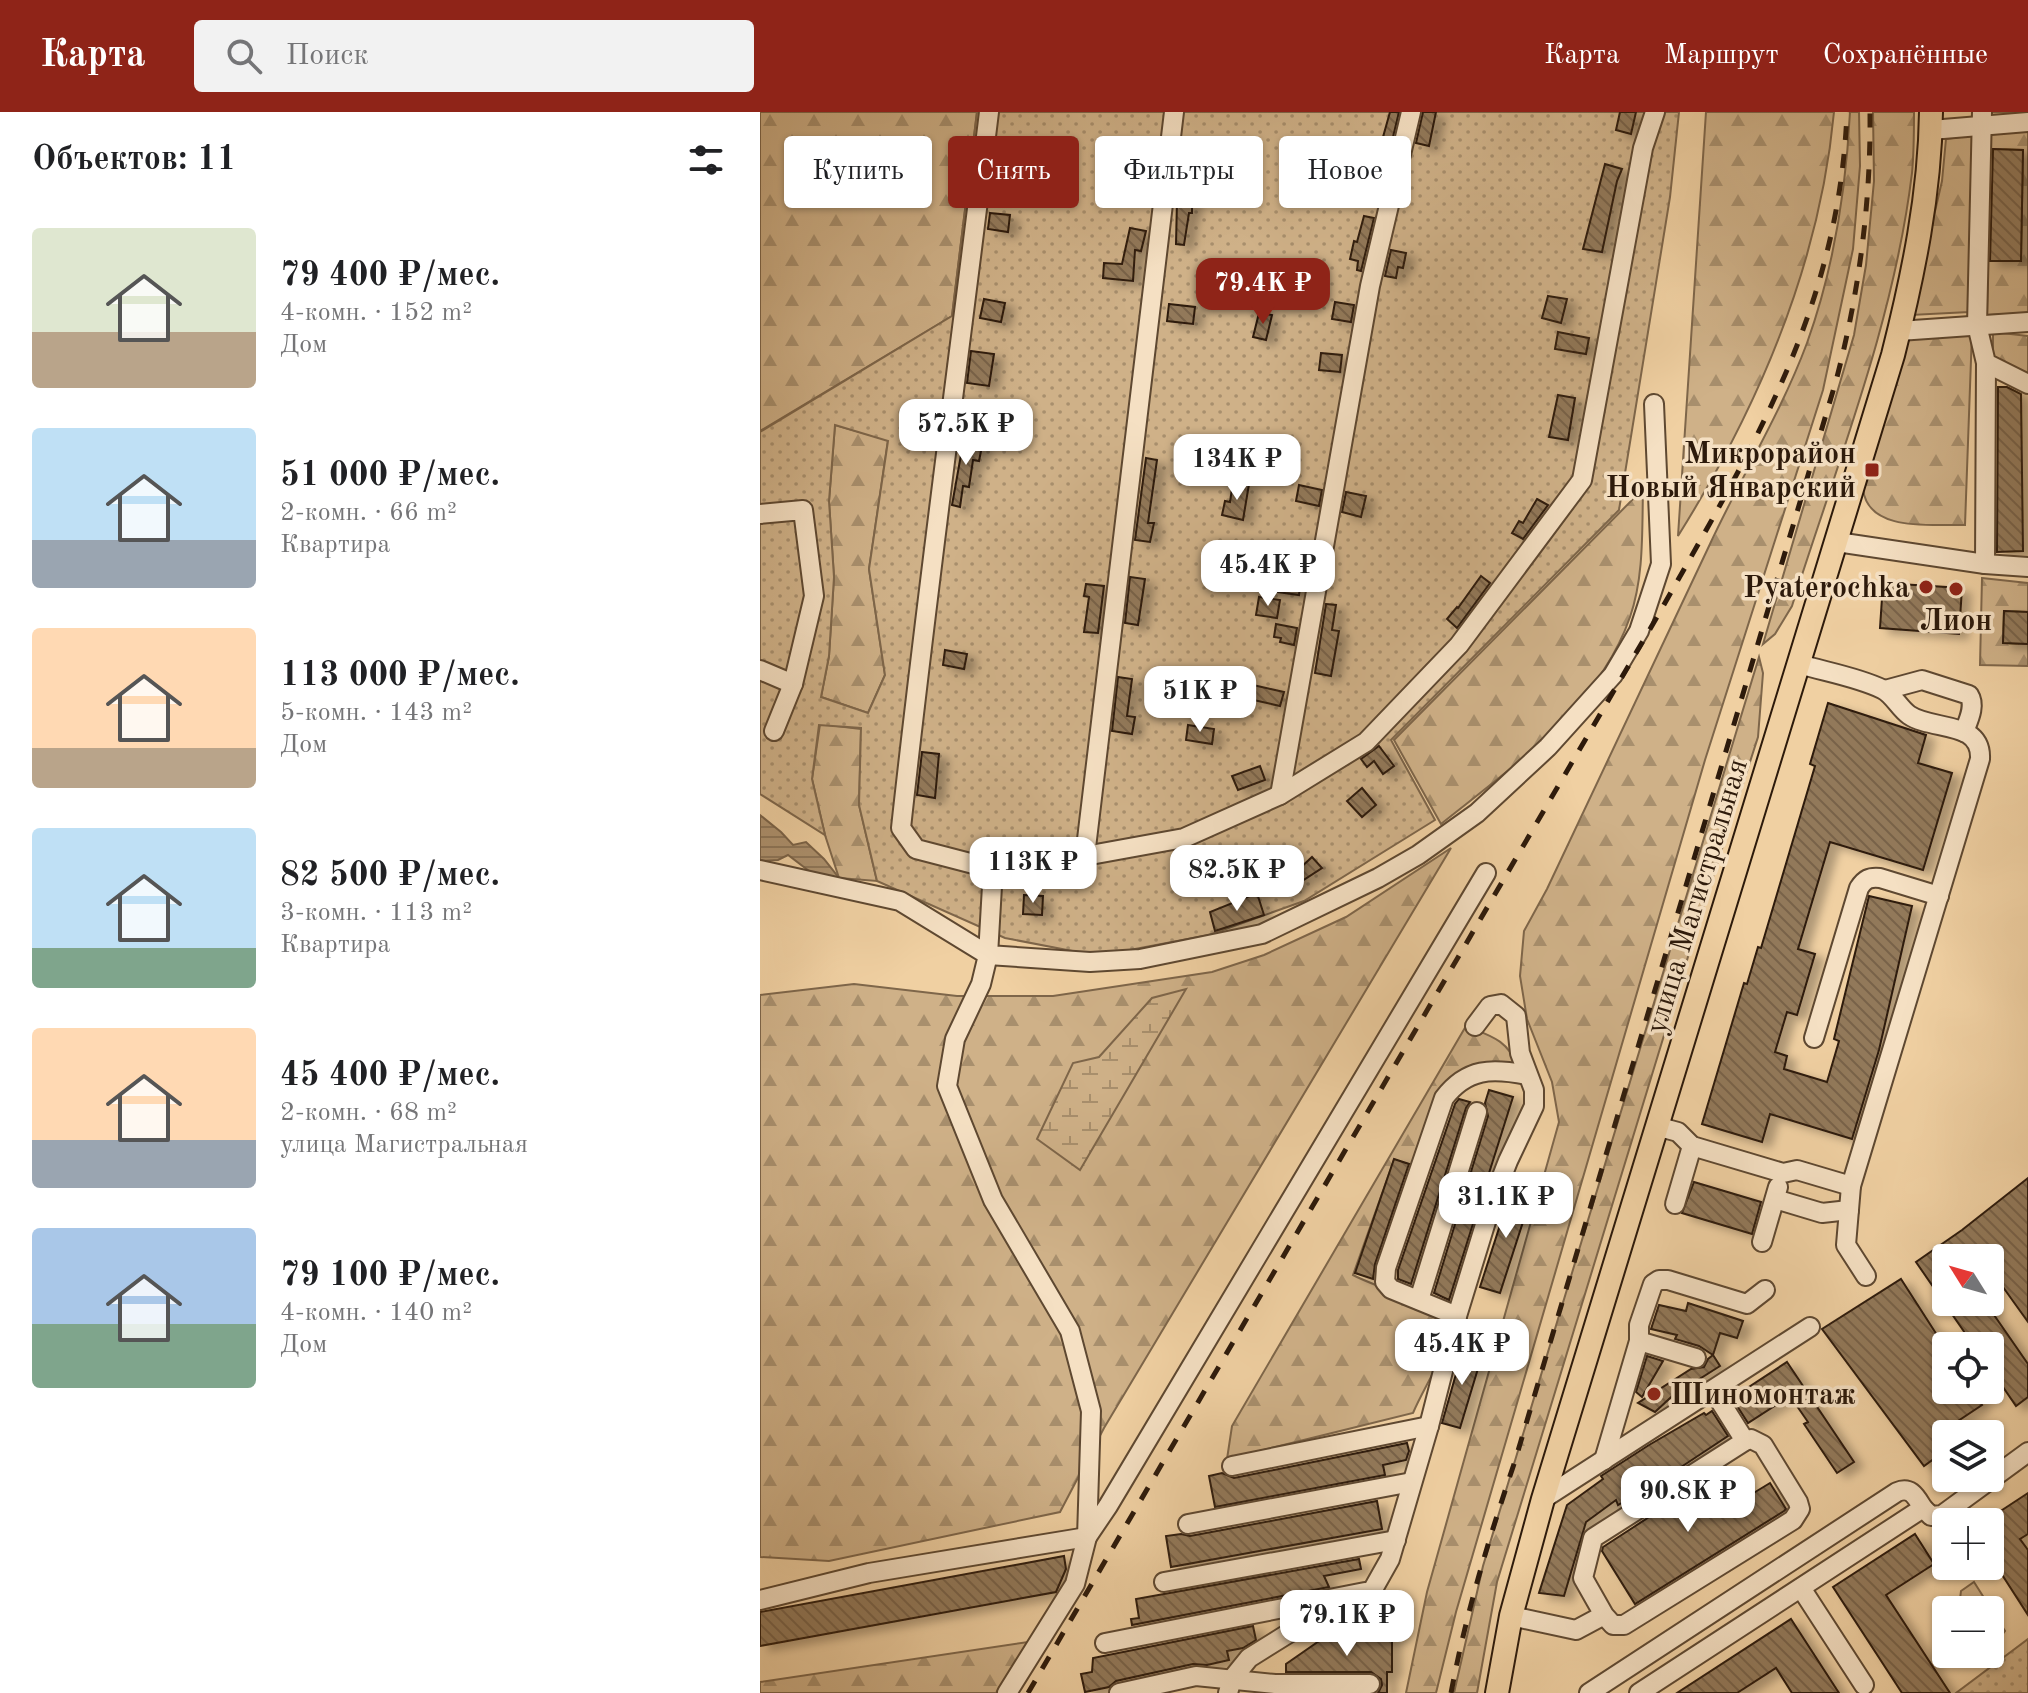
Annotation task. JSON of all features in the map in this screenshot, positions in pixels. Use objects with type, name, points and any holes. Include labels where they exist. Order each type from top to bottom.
[{"type":"main road","name":"улица Магистральная","points":[[1497,1693],[1511,1616],[1543,1499],[1899,331],[1919,232],[1930,156],[1931,121]]},
{"type":"street","points":[[989,112],[953,410],[925,601],[901,828],[916,849],[993,869],[1184,838],[1280,795],[1366,742],[1459,645],[1582,480],[1643,148],[1655,112]]},
{"type":"street","points":[[1085,856],[1174,112]]},
{"type":"street","points":[[1280,795],[1370,286],[1411,112]]},
{"type":"street","points":[[1981,120],[1977,325],[1986,363],[1985,564]]},
{"type":"street","points":[[1931,121],[2028,122]]},
{"type":"street","points":[[1899,331],[2028,322]]},
{"type":"street","points":[[1986,363],[2028,384]]},
{"type":"street","points":[[760,870],[900,901],[988,955],[1090,962],[1140,959],[1262,934],[1378,878],[1418,855],[1477,813],[1548,747],[1613,675],[1639,631],[1661,564],[1654,404]]},
{"type":"street","points":[[760,514],[803,510],[814,596],[793,684],[774,731]]},
{"type":"street","points":[[1837,542],[1985,564],[2028,567]]},
{"type":"street","points":[[1799,664],[1885,690],[1910,716],[1964,732],[1981,746],[1980,759],[1851,1186],[1846,1245],[1866,1276]]},
{"type":"street","points":[[760,670],[793,684]]},
{"type":"street","points":[[1885,690],[1922,680],[1969,695],[1973,701],[1964,732]]},
{"type":"street","points":[[993,869],[988,955],[981,984],[955,1039],[947,1086],[993,1200],[1070,1331],[1091,1411],[1087,1537],[1075,1584],[1007,1693]]},
{"type":"street","points":[[760,1600],[869,1573],[1087,1537],[1486,873]]},
{"type":"street","points":[[1814,1038],[1863,881],[1871,877],[1880,878],[1939,896]]},
{"type":"street","points":[[1230,1686],[1249,1658],[1269,1644],[1351,1606],[1372,1591],[1390,1559],[1457,1316],[1499,1182],[1534,1106],[1534,1090],[1518,1045],[1518,1021],[1512,1011],[1501,1004],[1490,1006],[1475,1026]]},
{"type":"street","points":[[1457,1316],[1391,1289],[1385,1282],[1384,1274],[1444,1098],[1455,1085],[1471,1075],[1496,1071],[1527,1075]]},
{"type":"street","points":[[1419,1300],[1477,1112]]},
{"type":"street","points":[[1656,1126],[1678,1132],[1692,1146],[1783,1173],[1797,1170],[1851,1186]]},
{"type":"street","points":[[1675,1204],[1692,1146]]},
{"type":"street","points":[[1762,1242],[1783,1173]]},
{"type":"street","points":[[1775,1199],[1822,1213],[1849,1210]]},
{"type":"street","points":[[1604,1460],[1639,1341],[1639,1325],[1650,1290],[1659,1280],[1747,1304],[1765,1290]]},
{"type":"street","points":[[1543,1499],[1810,1327]]},
{"type":"street","points":[[1639,1341],[1696,1358]]},
{"type":"street","points":[[1713,1390],[1745,1441]]},
{"type":"street","points":[[1232,1466],[1429,1426]]},
{"type":"street","points":[[1751,1439],[1763,1445],[1798,1502],[1800,1509],[1797,1515],[1624,1625],[1613,1625],[1604,1615],[1583,1578],[1593,1538],[1745,1441],[1751,1439]]},
{"type":"street","points":[[1589,1693],[1897,1492],[1904,1489],[1910,1491],[1931,1516],[1942,1515],[2028,1452]]},
{"type":"street","points":[[1188,1524],[1412,1482]]},
{"type":"street","points":[[1639,1693],[1923,1508]]},
{"type":"street","points":[[1164,1582],[1396,1540]]},
{"type":"street","points":[[1801,1588],[1864,1685]]},
{"type":"street","points":[[1105,1643],[1372,1591]]},
{"type":"street","points":[[1511,1616],[1576,1630],[1604,1615]]},
{"type":"street","points":[[1119,1693],[1196,1676],[1230,1686],[1370,1684]]},
{"type":"green space","points":[[760,112],[977,112],[974,136],[948,136],[948,208],[965,208],[952,316],[760,431]]},
{"type":"green space","points":[[977,112],[1679,112],[1670,197],[1619,510],[1391,740],[1435,820],[1304,901],[1209,935],[1098,956],[1005,938],[877,881],[859,805],[861,728],[819,725],[812,779],[825,835],[760,794],[760,432],[952,316],[965,208],[1079,208],[1079,136],[974,136]],"holes":[[[835,425],[888,441],[869,569],[885,675],[868,713],[821,697],[829,656],[834,577],[829,501]]]},
{"type":"green space","points":[[1706,112],[1834,112],[1827,168],[1815,224],[1781,333],[1734,437],[1678,536]]},
{"type":"green space","points":[[1850,112],[1859,112],[1860,166],[1853,249],[1823,390],[1705,760],[1456,1612],[1436,1693],[1406,1693],[1427,1592],[1559,1122],[1552,1082],[1527,1019],[1520,976],[1524,931],[1785,395],[1807,343],[1825,286],[1837,229]]},
{"type":"green space","points":[[1873,112],[1914,112],[1914,150],[1904,229],[1862,392],[1792,606],[1775,634],[1763,644],[1854,335],[1866,265],[1874,181]]},
{"type":"green space","points":[[1991,112],[2028,112],[2028,313],[1987,315],[1988,261],[2021,261],[2023,150],[1990,149]]},
{"type":"green space","points":[[1974,135],[1969,312],[1911,315],[1942,181],[1946,139]]},
{"type":"green space","points":[[1972,332],[1965,525],[1920,525],[1889,519],[1877,513],[1868,503],[1863,489],[1908,333]]},
{"type":"green space","points":[[1993,332],[2028,336],[2028,376],[1993,360]]},
{"type":"green space","points":[[835,425],[888,440],[869,569],[885,675],[868,713],[821,697],[829,656],[834,577],[829,501]]},
{"type":"green space","points":[[1643,489],[1638,586],[1630,617],[1616,649],[1575,707],[1550,733],[1441,824],[1394,740]]},
{"type":"green space","points":[[1982,578],[2028,583],[2028,612],[2004,611],[2003,643],[2028,644],[2028,666],[1980,665]]},
{"type":"green space","points":[[1759,657],[1763,673],[1758,737],[1497,1582],[1477,1693],[1454,1693],[1483,1566]]},
{"type":"green space","points":[[820,724],[861,729],[859,805],[877,881],[839,878],[812,779]]},
{"type":"green space","points":[[1451,848],[1104,1428],[1060,1512],[829,1561],[760,1557],[760,995],[854,984],[957,996],[1053,996],[1212,972],[1264,955],[1346,917]]},
{"type":"green space","points":[[1186,989],[1080,1170],[1037,1139],[1073,1063],[1099,1057],[1152,998]]},
{"type":"green space","points":[[1466,1026],[1504,1045],[1518,1067],[1467,1072],[1412,1165],[1394,1160],[1353,1275],[1429,1311],[1445,1335],[1443,1351],[1413,1413],[1227,1459],[1232,1426]]},
{"type":"green space","points":[[1974,1582],[1983,1596],[1960,1596],[1961,1591]]},
{"type":"green space","points":[[2028,1639],[2028,1693],[1956,1693],[1989,1668],[2004,1668],[2004,1657]]},
{"type":"green space","points":[[1028,1642],[996,1693],[760,1693],[760,1682]]},
{"type":"shaded area","points":[[760,815],[793,845],[806,842],[839,878],[817,877],[788,855],[778,860],[760,861]]},
{"type":"building","points":[[1390,112],[1399,112],[1393,136],[1383,136]]},
{"type":"building","points":[[1423,112],[1436,112],[1429,146],[1416,143]]},
{"type":"building","points":[[1620,112],[1636,112],[1631,134],[1616,130]]},
{"type":"building","points":[[1993,149],[2023,150],[2021,261],[1990,261]]},
{"type":"building","points":[[1605,164],[1622,169],[1602,252],[1583,249]]},
{"type":"building","points":[[1177,208],[1192,208],[1184,245],[1176,244]]},
{"type":"building","points":[[990,213],[1010,215],[1008,232],[988,229]]},
{"type":"building","points":[[1364,216],[1374,218],[1361,271],[1357,270],[1358,261],[1350,259]]},
{"type":"building","points":[[1130,228],[1146,231],[1141,251],[1135,250],[1133,281],[1103,278],[1104,263],[1122,264]]},
{"type":"building","points":[[1391,250],[1406,253],[1403,268],[1398,267],[1396,278],[1385,276]]},
{"type":"building","points":[[1548,296],[1567,299],[1561,323],[1542,318]]},
{"type":"building","points":[[984,299],[1005,303],[1001,322],[980,318]]},
{"type":"building","points":[[1335,302],[1354,305],[1351,322],[1332,319]]},
{"type":"building","points":[[1169,304],[1195,307],[1193,324],[1167,321]]},
{"type":"building","points":[[1259,313],[1272,315],[1266,340],[1253,337]]},
{"type":"building","points":[[1558,332],[1589,338],[1586,354],[1555,349]]},
{"type":"building","points":[[971,351],[994,354],[989,386],[967,383]]},
{"type":"building","points":[[1321,353],[1342,355],[1340,372],[1319,370]]},
{"type":"building","points":[[1998,387],[2007,387],[2021,394],[2023,551],[1997,552]]},
{"type":"building","points":[[1558,395],[1575,398],[1568,440],[1549,437]]},
{"type":"building","points":[[964,438],[983,441],[979,461],[973,460],[969,487],[963,486],[960,507],[952,505]]},
{"type":"building","points":[[1146,458],[1157,460],[1148,523],[1154,523],[1150,542],[1135,540]]},
{"type":"building","points":[[1233,482],[1249,484],[1243,520],[1222,515],[1225,501],[1230,502]]},
{"type":"building","points":[[1299,485],[1322,490],[1319,506],[1296,501]]},
{"type":"building","points":[[1346,492],[1366,496],[1361,517],[1342,512]]},
{"type":"building","points":[[1537,499],[1548,505],[1523,539],[1512,533],[1519,521],[1523,523]]},
{"type":"building","points":[[1274,563],[1303,568],[1299,595],[1270,591]]},
{"type":"building","points":[[1481,576],[1490,583],[1457,628],[1447,619]]},
{"type":"building","points":[[1130,577],[1145,579],[1138,625],[1125,623]]},
{"type":"building","points":[[1883,583],[1962,588],[1959,634],[1880,628]]},
{"type":"building","points":[[1086,584],[1104,586],[1098,633],[1084,632],[1089,597],[1084,596]]},
{"type":"building","points":[[1259,597],[1280,600],[1277,618],[1256,615]]},
{"type":"building","points":[[1326,604],[1336,605],[1332,630],[1339,631],[1331,676],[1315,673]]},
{"type":"building","points":[[2004,611],[2028,612],[2028,644],[2003,643]]},
{"type":"building","points":[[1276,624],[1297,628],[1294,645],[1280,642],[1281,638],[1274,637]]},
{"type":"building","points":[[945,650],[967,654],[964,669],[943,665]]},
{"type":"building","points":[[1118,677],[1132,679],[1127,716],[1135,717],[1132,734],[1112,731]]},
{"type":"building","points":[[1253,685],[1284,692],[1280,706],[1249,699]]},
{"type":"building","points":[[1828,703],[1926,735],[1918,763],[1952,773],[1923,870],[1830,842],[1798,949],[1815,954],[1797,1015],[1787,1012],[1775,1052],[1787,1056],[1784,1069],[1827,1082],[1839,1041],[1834,1039],[1869,896],[1912,906],[1879,1050],[1852,1139],[1770,1114],[1762,1142],[1702,1124],[1744,983],[1747,984],[1758,947],[1761,948],[1815,766],[1810,764]]},
{"type":"building","points":[[1188,725],[1214,729],[1212,744],[1186,740]]},
{"type":"building","points":[[1379,746],[1394,766],[1383,774],[1374,761],[1367,767],[1361,759]]},
{"type":"building","points":[[922,752],[939,754],[935,798],[917,795]]},
{"type":"building","points":[[1260,766],[1265,780],[1238,790],[1232,776]]},
{"type":"building","points":[[1362,788],[1376,805],[1362,817],[1347,801]]},
{"type":"building","points":[[1312,857],[1322,868],[1285,892],[1281,886]]},
{"type":"building","points":[[1257,893],[1264,915],[1215,931],[1210,912]]},
{"type":"building","points":[[1024,895],[1043,896],[1042,915],[1023,914]]},
{"type":"building","points":[[1489,1090],[1513,1097],[1449,1300],[1434,1293],[1488,1116],[1485,1103]]},
{"type":"building","points":[[1459,1099],[1470,1102],[1411,1284],[1398,1279],[1398,1270]]},
{"type":"building","points":[[1394,1159],[1409,1164],[1375,1264],[1373,1279],[1355,1273]]},
{"type":"building","points":[[2028,1178],[2028,1322],[2004,1289],[2004,1244],[1942,1244]]},
{"type":"building","points":[[1694,1182],[1761,1202],[1752,1234],[1682,1213]]},
{"type":"building","points":[[1512,1188],[1532,1194],[1500,1293],[1480,1287]]},
{"type":"building","points":[[1932,1251],[1932,1285],[1916,1262]]},
{"type":"building","points":[[1901,1279],[1935,1332],[1932,1332],[1932,1404],[1982,1405],[1960,1420],[1932,1420],[1932,1460],[1924,1466],[1822,1329]]},
{"type":"building","points":[[1688,1303],[1743,1321],[1737,1338],[1720,1333],[1713,1355],[1699,1346],[1675,1339],[1677,1335],[1651,1329],[1659,1305],[1686,1311]]},
{"type":"building","points":[[1953,1316],[1995,1316],[2028,1364],[2028,1397],[2016,1406],[2004,1388],[2004,1332],[1964,1332]]},
{"type":"building","points":[[1464,1346],[1483,1352],[1460,1428],[1442,1423]]},
{"type":"building","points":[[1713,1355],[1720,1366],[1681,1388],[1655,1412],[1638,1403],[1691,1369],[1704,1367]]},
{"type":"building","points":[[1647,1356],[1663,1361],[1642,1397],[1636,1392]]},
{"type":"building","points":[[1787,1362],[1854,1462],[1837,1473],[1804,1424],[1808,1422],[1790,1396],[1748,1423],[1732,1398]]},
{"type":"building","points":[[1712,1411],[1728,1436],[1618,1505],[1616,1500],[1586,1522],[1564,1596],[1539,1593],[1567,1505],[1603,1479],[1601,1476],[1649,1445]]},
{"type":"building","points":[[1407,1443],[1409,1451],[1406,1460],[1383,1465],[1385,1475],[1215,1507],[1209,1476],[1222,1473],[1234,1478]]},
{"type":"building","points":[[1723,1469],[1742,1500],[1770,1483],[1786,1509],[1635,1604],[1602,1551],[1603,1547]]},
{"type":"building","points":[[2028,1493],[2028,1534],[2020,1539],[2028,1550],[2028,1615],[2004,1578],[2004,1509]]},
{"type":"building","points":[[1377,1501],[1382,1529],[1171,1567],[1166,1536],[1190,1536]]},
{"type":"building","points":[[1915,1534],[1932,1565],[1886,1595],[1950,1693],[1902,1693],[1833,1587]]},
{"type":"building","points":[[1064,1556],[1066,1569],[1056,1592],[760,1646],[760,1612]]},
{"type":"building","points":[[1359,1559],[1361,1569],[1324,1576],[1329,1587],[1132,1625],[1131,1619],[1139,1618],[1136,1599]]},
{"type":"building","points":[[1791,1619],[1839,1693],[1792,1693],[1776,1668],[1737,1693],[1677,1693]]},
{"type":"building","points":[[1253,1626],[1256,1640],[1243,1648],[1227,1651],[1229,1660],[1207,1665],[1193,1664],[1116,1681],[1109,1687],[1085,1692],[1081,1674],[1092,1672],[1093,1658]]},
{"type":"building","points":[[1392,1638],[1392,1672],[1387,1672],[1387,1693],[1378,1693],[1381,1679],[1371,1672],[1286,1672],[1286,1664],[1322,1639]]},
{"type":"railway","points":[[1028,1693],[1725,496],[1784,376],[1808,315],[1827,251],[1840,184],[1847,112]]},
{"type":"railway","points":[[1451,1693],[1487,1547],[1836,381],[1862,247],[1870,112]]},
{"type":"place","name":"Микрорайон Новый Январский","points":[[1872,470]]},
{"type":"place","name":"Pyaterochka","points":[[1926,587]]},
{"type":"place","name":"Лион","points":[[1956,589]]},
{"type":"place","name":"Шиномонтаж","points":[[1654,1394]]}]
